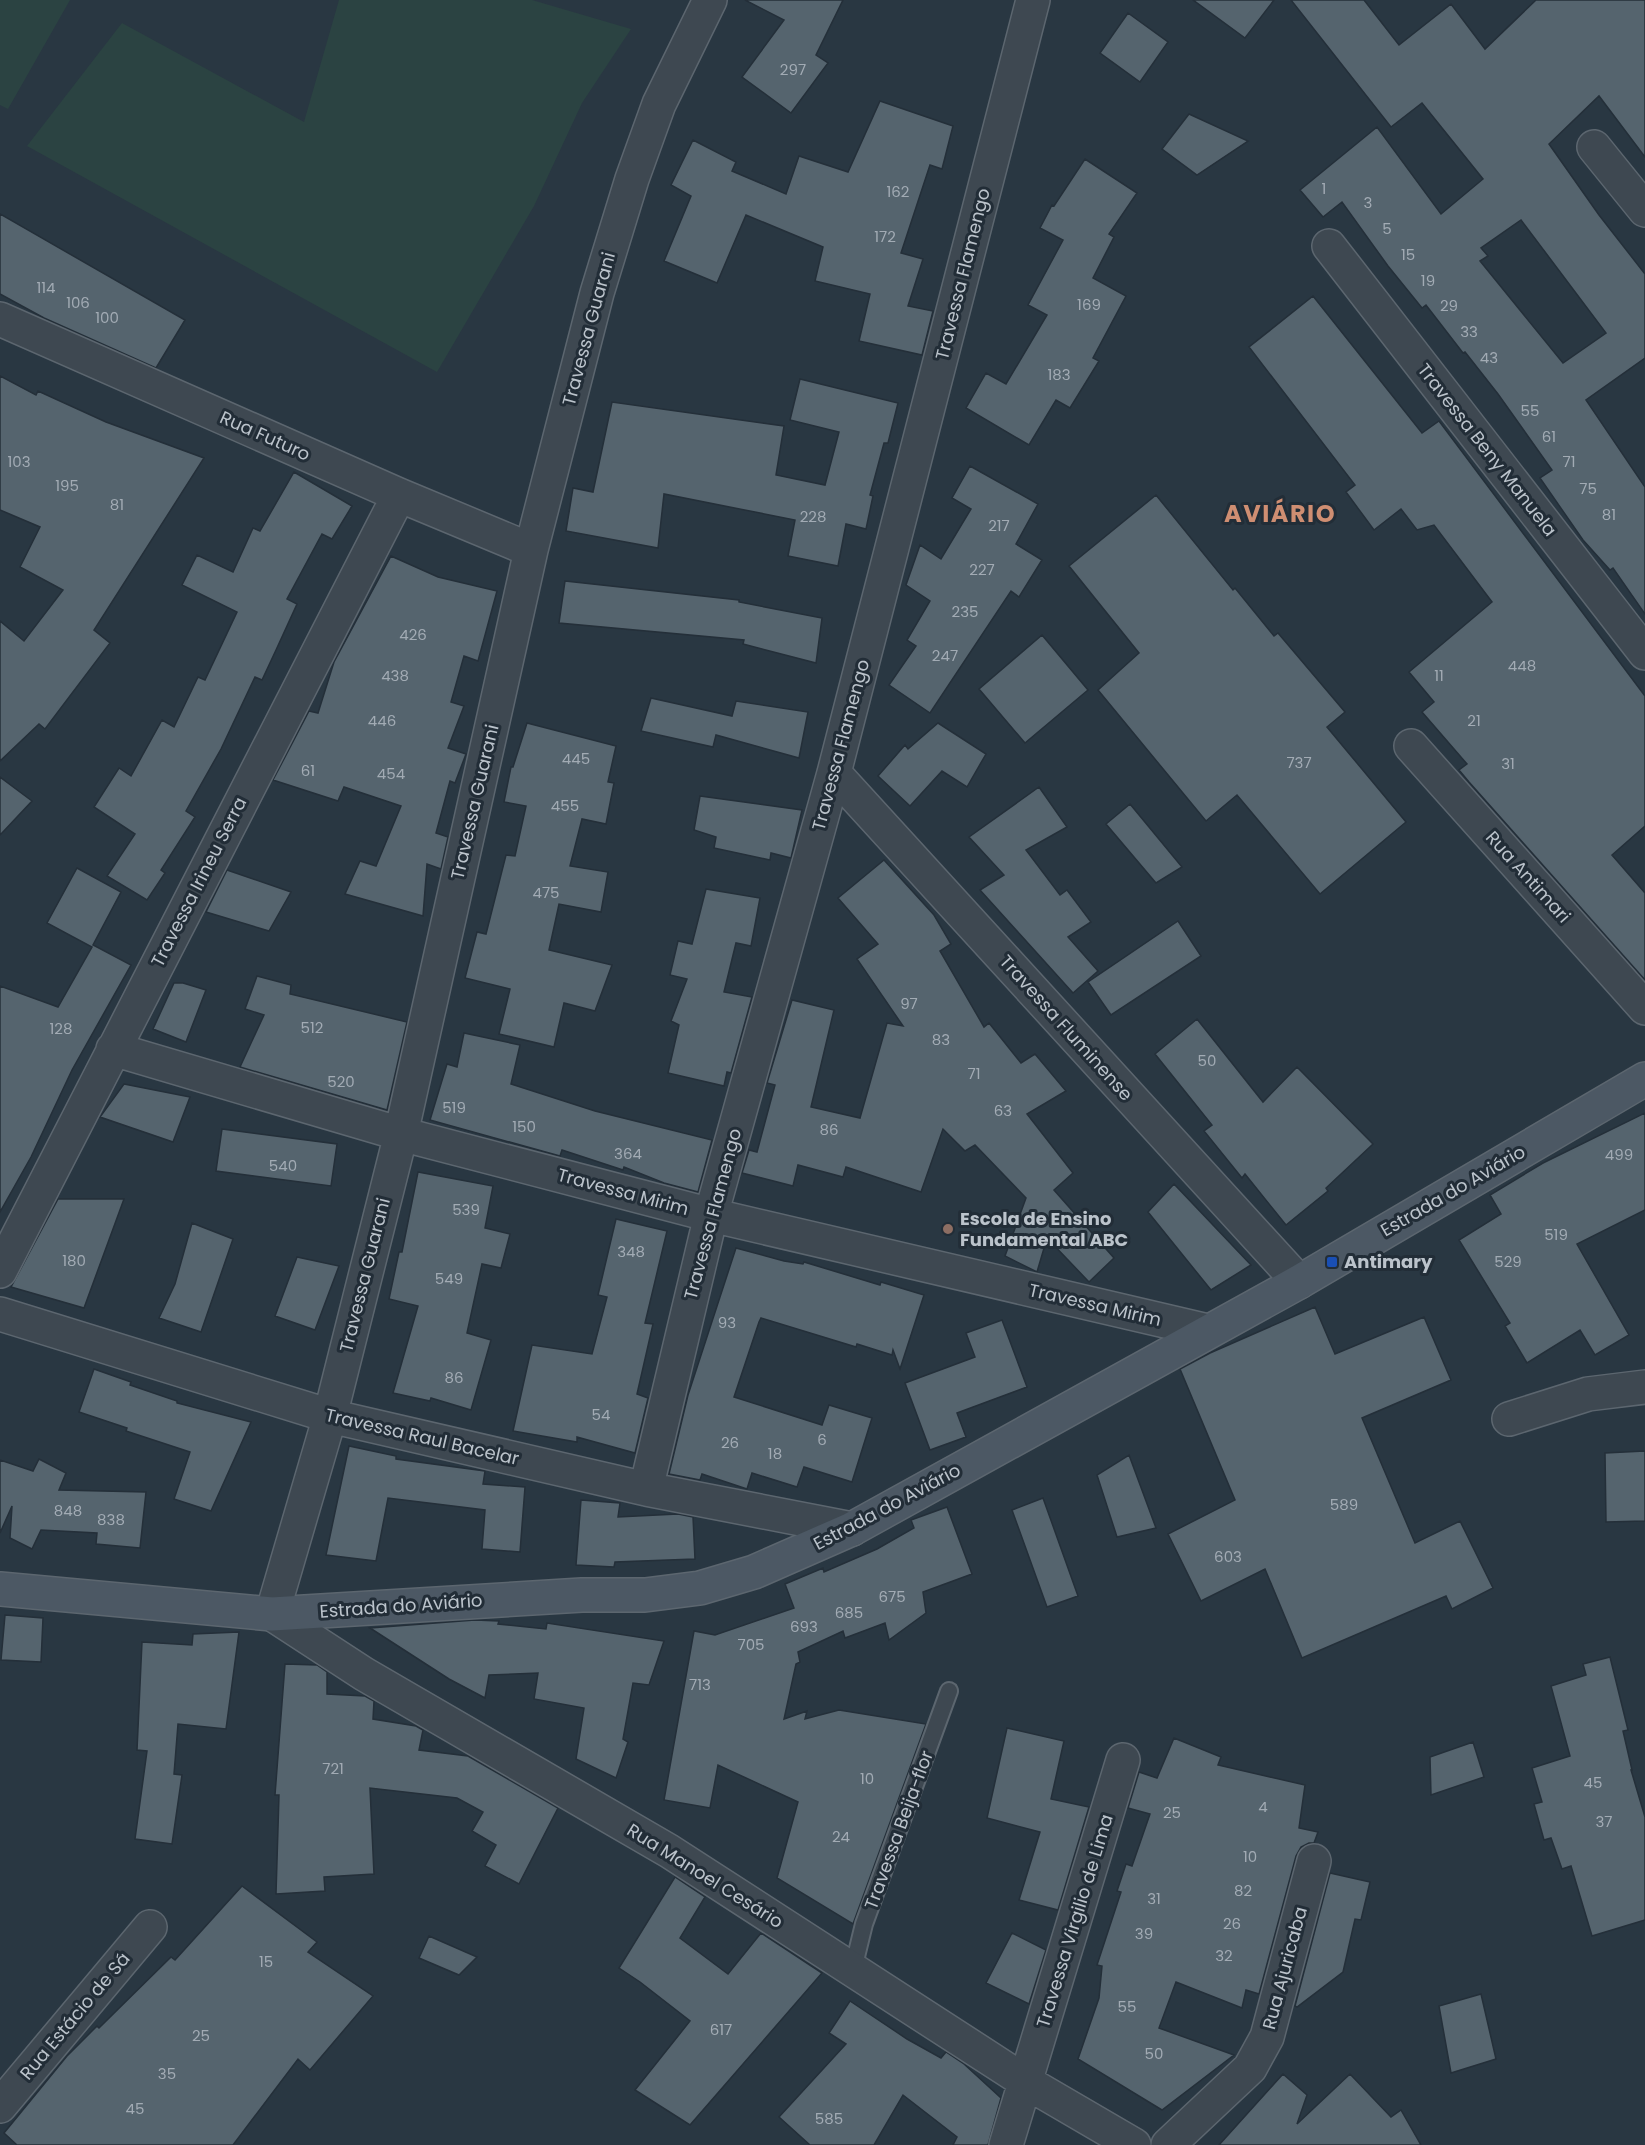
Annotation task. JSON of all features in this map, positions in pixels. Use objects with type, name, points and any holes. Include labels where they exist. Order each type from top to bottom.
[{"type":"street","name":"Travessa Guarani","points":[[272,1614],[330,1416],[400,1134],[531,550],[597,293],[632,179],[659,104],[710,0]]},
{"type":"street","name":"Travessa Flamengo","points":[[646,1488],[711,1215],[834,773],[1033,0]]},
{"type":"street","points":[[1594,147],[1645,210]]},
{"type":"street","name":"Travessa Beny Manuela","points":[[1329,246],[1645,653]]},
{"type":"street","name":"Rua Futuro","points":[[0,319],[399,495],[531,550]]},
{"type":"street","name":"Travessa Irineu Serra","points":[[0,1270],[399,495]]},
{"type":"street","name":"Rua Antimari","points":[[1411,746],[1645,1008]]},
{"type":"street","name":"Travessa Fluminense","points":[[834,773],[1299,1282]]},
{"type":"street","name":"Travessa Mirim","points":[[113,1049],[400,1134],[711,1215],[1208,1331]]},
{"type":"street","name":"Estrada do Aviário","points":[[0,1590],[272,1614],[582,1595],[645,1595],[700,1588],[754,1572],[852,1529],[1299,1282],[1645,1079]]},
{"type":"street","name":"Travessa Raul Bacelar","points":[[0,1314],[330,1416],[646,1488],[852,1529]]},
{"type":"street","points":[[1509,1419],[1588,1394],[1645,1387]]},
{"type":"street","name":"Rua Manoel Cesário","points":[[272,1614],[364,1674],[669,1851],[1026,2082],[1134,2145]]},
{"type":"street","name":"Travessa Virgilio de Lima","points":[[1006,2145],[1123,1760]]},
{"type":"street","name":"Rua Ajuricaba","points":[[1168,2145],[1250,2068],[1267,2037],[1314,1861]]},
{"type":"street","name":"Rua Estácio de Sá","points":[[0,2106],[150,1927]]},
{"type":"lane","name":"Travessa Beija-flor","points":[[853,1969],[864,1924],[949,1691]]},
{"type":"green space","points":[[0,0],[70,0],[8,109],[0,105]]},
{"type":"green space","points":[[339,0],[532,0],[631,29],[582,103],[534,206],[437,372],[27,146],[122,23],[304,122]]},
{"type":"building","points":[[745,0],[843,0],[816,55],[828,63],[791,113],[742,77],[784,20]]},
{"type":"building","points":[[1193,0],[1274,0],[1245,38]]},
{"type":"building","points":[[1291,0],[1364,0],[1399,45],[1451,4],[1485,49],[1536,0],[1645,0],[1645,157],[1599,96],[1549,144],[1599,215],[1645,274],[1645,358],[1586,400],[1645,487],[1645,614],[1613,568],[1610,570],[1583,540],[1540,478],[1552,470],[1465,352],[1463,353],[1426,305],[1422,308],[1388,266],[1342,202],[1323,217],[1300,190],[1377,127],[1441,214],[1483,179],[1422,103],[1391,127]],"holes":[[[1521,220],[1606,333],[1563,363],[1480,261],[1488,256],[1481,248]]]},
{"type":"building","points":[[1128,13],[1168,42],[1140,82],[1100,53]]},
{"type":"building","points":[[880,101],[953,126],[942,169],[930,165],[901,253],[923,259],[908,306],[933,311],[922,355],[859,341],[870,294],[815,281],[823,247],[746,215],[717,283],[664,261],[691,196],[671,185],[693,140],[736,162],[732,171],[786,194],[799,156],[848,172]]},
{"type":"building","points":[[1189,114],[1248,141],[1197,175],[1162,149]]},
{"type":"building","points":[[1085,159],[1137,193],[1109,234],[1114,237],[1093,278],[1126,296],[1093,358],[1099,361],[1070,408],[1056,400],[1029,445],[966,408],[986,373],[1006,384],[1047,315],[1028,305],[1063,240],[1040,228],[1052,205],[1054,206]]},
{"type":"building","points":[[0,214],[185,320],[156,368],[44,318],[0,294]]},
{"type":"building","points":[[1313,296],[1422,433],[1439,421],[1645,696],[1645,826],[1612,855],[1645,893],[1645,980],[1459,770],[1467,764],[1422,712],[1434,702],[1409,672],[1492,602],[1434,525],[1417,530],[1401,509],[1374,530],[1346,492],[1355,485],[1249,347]]},
{"type":"building","points":[[0,376],[36,395],[38,391],[106,422],[204,458],[94,630],[110,643],[45,729],[39,724],[0,761],[0,621],[24,641],[63,590],[20,567],[40,527],[0,510]]},
{"type":"building","points":[[800,379],[898,403],[888,443],[884,443],[870,495],[873,496],[866,529],[846,524],[838,566],[788,556],[795,520],[664,494],[658,548],[566,531],[573,488],[593,492],[612,402],[784,426],[776,475],[825,485],[839,432],[790,420]]},
{"type":"building","points":[[970,466],[1038,504],[1016,544],[1042,560],[1019,597],[1011,591],[930,713],[889,685],[916,646],[907,640],[930,601],[906,585],[920,545],[941,559],[971,509],[952,498]]},
{"type":"building","points":[[294,472],[352,506],[332,539],[322,534],[287,599],[297,604],[276,650],[262,680],[255,677],[221,749],[186,811],[195,817],[161,870],[165,873],[147,900],[107,876],[135,834],[94,807],[119,768],[131,776],[162,720],[174,727],[198,677],[205,680],[237,612],[182,585],[197,555],[233,572],[253,528],[260,531]]},
{"type":"building","points":[[1156,495],[1233,590],[1235,588],[1274,636],[1278,633],[1345,712],[1327,727],[1406,822],[1320,894],[1237,795],[1206,821],[1098,690],[1139,653],[1069,566]]},
{"type":"building","points":[[391,556],[438,577],[497,591],[478,661],[464,656],[451,702],[464,706],[448,748],[466,754],[455,783],[450,781],[436,833],[448,837],[441,869],[427,864],[423,916],[345,894],[360,861],[376,866],[401,806],[344,787],[338,801],[273,780],[309,711],[318,713],[334,662]]},
{"type":"building","points":[[565,581],[739,600],[739,602],[822,618],[816,663],[743,644],[744,640],[559,623]]},
{"type":"building","points":[[1042,635],[1088,690],[1025,743],[979,689]]},
{"type":"building","points":[[651,698],[732,716],[736,701],[808,712],[799,758],[716,735],[713,747],[641,731]]},
{"type":"building","points":[[527,723],[616,746],[608,782],[614,783],[606,824],[582,819],[570,866],[608,872],[601,912],[559,904],[549,950],[612,965],[595,1011],[564,1003],[554,1047],[499,1034],[510,989],[465,978],[477,932],[486,934],[506,855],[515,856],[526,806],[504,802],[511,767],[513,767]]},
{"type":"building","points":[[938,723],[986,754],[967,787],[942,771],[910,806],[878,776],[905,745],[908,749]]},
{"type":"building","points":[[0,777],[32,801],[0,835]]},
{"type":"building","points":[[1039,787],[1067,827],[1026,850],[1060,895],[1067,890],[1091,922],[1068,937],[1098,971],[1073,993],[980,890],[1004,875],[969,837]]},
{"type":"building","points":[[700,796],[802,810],[791,858],[771,853],[770,860],[714,848],[716,837],[694,830]]},
{"type":"building","points":[[1130,804],[1182,867],[1156,883],[1106,824]]},
{"type":"building","points":[[884,860],[934,915],[951,944],[940,951],[984,1027],[989,1023],[1021,1063],[1035,1054],[1066,1091],[1027,1114],[1073,1173],[1054,1190],[1114,1258],[1089,1282],[1047,1238],[1037,1272],[1005,1256],[1026,1198],[975,1145],[965,1151],[943,1129],[921,1192],[846,1167],[843,1177],[798,1165],[793,1186],[742,1173],[749,1150],[757,1152],[775,1085],[767,1083],[792,1000],[834,1010],[811,1107],[860,1118],[887,1023],[903,1026],[857,959],[878,944],[838,898]]},
{"type":"building","points":[[77,868],[121,892],[93,945],[131,965],[72,1070],[31,1157],[0,1212],[0,986],[58,1007],[92,947],[47,923]]},
{"type":"building","points":[[227,870],[291,892],[269,931],[206,912]]},
{"type":"building","points":[[706,889],[760,898],[751,946],[736,943],[724,992],[752,997],[731,1073],[727,1072],[724,1086],[668,1073],[679,1025],[671,1021],[687,979],[670,975],[678,941],[692,944]]},
{"type":"building","points":[[1178,921],[1201,956],[1111,1015],[1088,982]]},
{"type":"building","points":[[257,976],[291,985],[290,994],[407,1022],[387,1110],[240,1067],[264,1015],[245,1009]]},
{"type":"building","points":[[174,983],[183,983],[206,990],[186,1042],[153,1029]]},
{"type":"building","points":[[1197,1019],[1263,1102],[1297,1067],[1373,1144],[1326,1188],[1328,1191],[1286,1225],[1245,1174],[1242,1178],[1204,1131],[1212,1125],[1155,1054]]},
{"type":"building","points":[[464,1033],[520,1045],[511,1084],[595,1111],[712,1140],[698,1192],[664,1183],[624,1167],[623,1170],[562,1150],[560,1156],[430,1120],[447,1064],[457,1067]]},
{"type":"building","points":[[124,1084],[190,1097],[173,1142],[100,1117]]},
{"type":"building","points":[[1645,1113],[1645,1210],[1577,1244],[1629,1335],[1595,1355],[1580,1330],[1527,1363],[1505,1326],[1510,1323],[1459,1240],[1501,1214],[1490,1195],[1543,1163]]},
{"type":"building","points":[[222,1129],[337,1144],[331,1186],[216,1171]]},
{"type":"building","points":[[418,1172],[493,1186],[485,1228],[510,1234],[501,1268],[482,1264],[467,1333],[491,1340],[471,1410],[431,1398],[430,1401],[393,1393],[418,1306],[389,1299],[399,1252],[402,1252]]},
{"type":"building","points":[[1174,1184],[1251,1265],[1211,1290],[1148,1212]]},
{"type":"building","points":[[58,1199],[124,1199],[84,1308],[11,1287]]},
{"type":"building","points":[[616,1219],[667,1231],[645,1323],[653,1324],[637,1394],[648,1398],[635,1453],[577,1437],[577,1442],[513,1431],[532,1345],[592,1354],[607,1297],[598,1295]]},
{"type":"building","points":[[192,1223],[233,1239],[201,1332],[159,1318],[175,1284]]},
{"type":"building","points":[[736,1248],[784,1261],[803,1264],[804,1262],[880,1285],[881,1282],[924,1295],[900,1369],[893,1350],[892,1355],[857,1344],[856,1347],[761,1318],[759,1322],[734,1397],[822,1425],[829,1405],[872,1418],[852,1482],[804,1467],[797,1487],[752,1473],[747,1489],[702,1474],[700,1480],[669,1474],[688,1395]]},
{"type":"building","points":[[297,1257],[339,1266],[315,1330],[275,1316]]},
{"type":"building","points":[[1315,1307],[1335,1354],[1424,1317],[1451,1380],[1362,1418],[1415,1543],[1460,1521],[1493,1588],[1452,1609],[1446,1596],[1302,1658],[1265,1569],[1201,1601],[1168,1534],[1235,1500],[1180,1369],[1210,1353]]},
{"type":"building","points":[[1002,1320],[1027,1387],[957,1413],[966,1437],[930,1450],[905,1383],[975,1357],[966,1333]]},
{"type":"building","points":[[94,1369],[131,1382],[130,1385],[177,1401],[177,1403],[251,1422],[211,1511],[174,1499],[190,1452],[126,1431],[127,1428],[79,1412]]},
{"type":"building","points":[[349,1446],[396,1456],[396,1459],[485,1471],[483,1484],[525,1487],[520,1552],[482,1549],[485,1510],[388,1498],[376,1561],[326,1555]]},
{"type":"building","points":[[1645,1451],[1645,1521],[1606,1522],[1605,1453]]},
{"type":"building","points":[[1129,1455],[1156,1528],[1117,1537],[1097,1475]]},
{"type":"building","points":[[39,1459],[66,1473],[59,1490],[146,1492],[140,1548],[96,1544],[97,1533],[41,1530],[32,1549],[10,1538],[12,1506],[0,1533],[0,1460],[33,1471]]},
{"type":"building","points":[[1043,1498],[1078,1596],[1047,1607],[1012,1510]]},
{"type":"building","points":[[581,1500],[620,1503],[618,1517],[678,1514],[693,1517],[695,1559],[615,1562],[614,1567],[576,1565]]},
{"type":"building","points":[[947,1507],[972,1574],[923,1592],[926,1613],[889,1640],[885,1623],[845,1638],[843,1631],[798,1652],[800,1662],[796,1664],[784,1719],[807,1711],[805,1719],[839,1710],[926,1724],[853,1924],[777,1878],[798,1802],[718,1765],[710,1808],[664,1800],[694,1631],[715,1635],[794,1608],[785,1584],[823,1568],[824,1572],[877,1549],[914,1528],[911,1520]]},
{"type":"building","points":[[5,1615],[43,1618],[41,1662],[1,1660]]},
{"type":"building","points":[[475,1620],[499,1621],[498,1624],[546,1629],[547,1623],[664,1641],[649,1685],[633,1683],[623,1739],[628,1742],[616,1778],[576,1759],[584,1708],[534,1699],[538,1673],[489,1675],[485,1698],[449,1679],[370,1628]]},
{"type":"building","points":[[239,1632],[226,1729],[178,1724],[174,1774],[182,1775],[172,1844],[135,1839],[147,1751],[137,1750],[142,1642],[192,1645],[193,1634]]},
{"type":"building","points":[[1610,1657],[1628,1730],[1623,1731],[1631,1770],[1645,1817],[1645,1920],[1592,1936],[1571,1866],[1562,1869],[1551,1838],[1544,1840],[1534,1804],[1542,1802],[1532,1768],[1570,1756],[1551,1686],[1586,1675],[1583,1664]]},
{"type":"building","points":[[285,1664],[317,1665],[327,1672],[327,1694],[365,1696],[374,1701],[373,1719],[416,1726],[423,1730],[419,1750],[468,1756],[558,1808],[519,1884],[485,1866],[496,1845],[472,1831],[483,1812],[457,1798],[370,1788],[374,1874],[324,1877],[325,1891],[276,1894],[279,1795],[275,1795]]},
{"type":"building","points":[[1007,1728],[1064,1741],[1051,1799],[1089,1807],[1058,1910],[1019,1900],[1040,1832],[987,1818]]},
{"type":"building","points":[[1174,1738],[1221,1757],[1218,1765],[1305,1785],[1299,1828],[1318,1832],[1314,1843],[1301,1847],[1296,1856],[1259,1994],[1246,1990],[1242,2008],[1176,1982],[1159,2028],[1234,2055],[1162,2110],[1078,2059],[1099,1998],[1102,1966],[1097,1965],[1121,1892],[1117,1891],[1126,1864],[1132,1866],[1150,1814],[1128,1808],[1139,1772],[1157,1778]]},
{"type":"building","points":[[1473,1742],[1484,1777],[1431,1795],[1430,1757]]},
{"type":"building","points":[[1330,1873],[1370,1882],[1361,1920],[1355,1919],[1343,1972],[1297,2007],[1295,2006]]},
{"type":"building","points":[[675,1877],[705,1897],[680,1938],[728,1974],[761,1933],[822,1973],[690,2125],[635,2090],[690,2021],[619,1968]]},
{"type":"building","points":[[242,1886],[317,1942],[308,1952],[373,1996],[310,2070],[298,2059],[233,2145],[17,2145],[4,2133],[67,2056],[171,1957],[175,1960]]},
{"type":"building","points":[[1012,1933],[1046,1950],[1029,2004],[986,1983]]},
{"type":"building","points":[[429,1936],[477,1957],[459,1975],[419,1958]]},
{"type":"building","points":[[1481,1994],[1496,2059],[1451,2073],[1439,2006]]},
{"type":"building","points":[[850,2001],[907,2039],[941,2058],[946,2052],[964,2064],[1001,2098],[988,2145],[953,2145],[957,2137],[903,2095],[874,2145],[810,2145],[779,2117],[846,2044],[829,2033]]},
{"type":"building","points":[[1283,2074],[1307,2095],[1297,2124],[1350,2074],[1391,2117],[1401,2110],[1421,2145],[1219,2145]]},
{"type":"place","name":"Escola de Ensino Fundamental ABC","points":[[948,1229]]},
{"type":"place","name":"Antimary","points":[[1332,1262]]},
{"type":"district","name":"AVIÁRIO","points":[[1280,514]]}]
